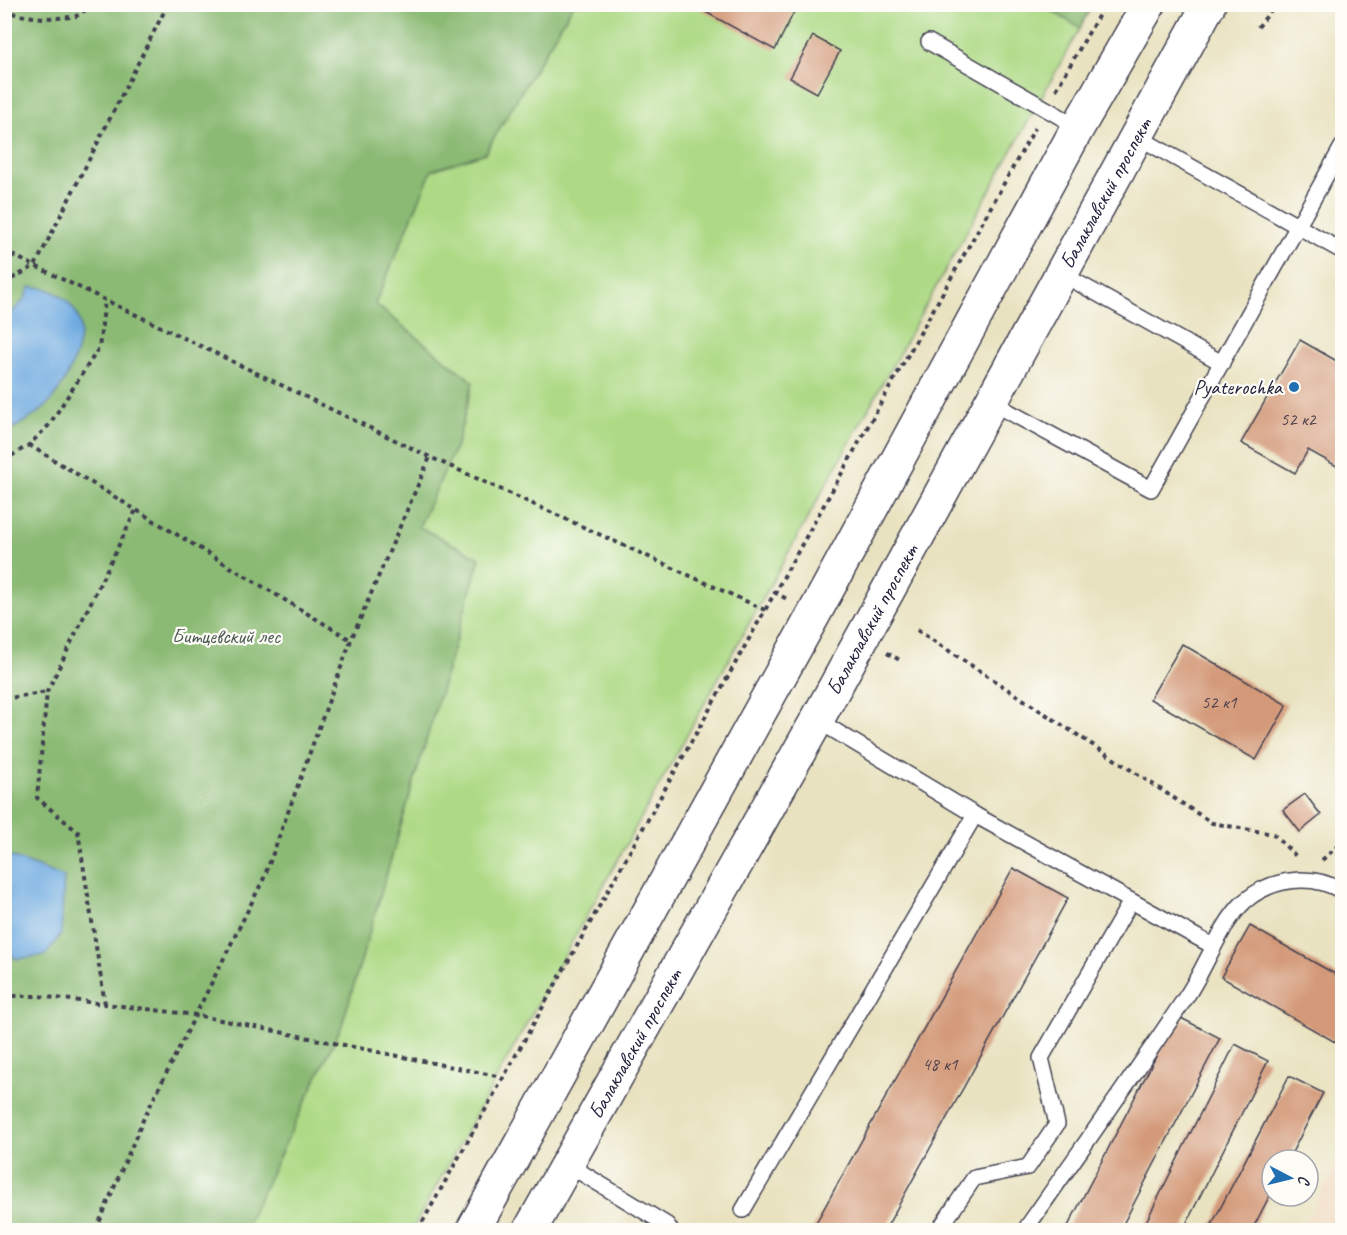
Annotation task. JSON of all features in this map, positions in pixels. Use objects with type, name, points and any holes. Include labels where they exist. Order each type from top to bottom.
[{"type":"main road","points":[[473,1230],[814,614],[1078,127],[1149,4]]},
{"type":"main road","name":"Балаклавский проспект","points":[[530,1230],[817,720],[1209,4]]},
{"type":"lane","points":[[929,42],[1047,107],[1078,127]]},
{"type":"lane","points":[[1138,137],[1342,250]]},
{"type":"lane","points":[[991,402],[1151,489],[1342,147]]},
{"type":"lane","points":[[1062,274],[1222,363]]},
{"type":"lane","points":[[817,720],[975,814],[1213,946]]},
{"type":"lane","points":[[743,1210],[975,814]]},
{"type":"lane","points":[[1025,1230],[1190,991],[1213,946],[1244,902],[1270,884],[1300,879],[1342,891]]},
{"type":"lane","points":[[939,1230],[974,1178],[1029,1167],[1057,1124],[1041,1058],[1131,901]]},
{"type":"lane","points":[[567,1164],[667,1225],[670,1230]]},
{"type":"path","points":[[4,9],[10,14],[39,17],[76,16],[92,4]]},
{"type":"path","points":[[4,283],[35,266],[168,4]]},
{"type":"path","points":[[418,1230],[1105,4]]},
{"type":"path","points":[[1258,27],[1276,4]]},
{"type":"path","points":[[6,254],[430,457],[765,610]]},
{"type":"path","points":[[4,458],[29,445],[49,425],[99,348],[105,300]]},
{"type":"path","points":[[29,445],[351,640]]},
{"type":"path","points":[[4,451],[11,456]]},
{"type":"path","points":[[96,1230],[143,1120],[264,878],[351,640],[430,457]]},
{"type":"path","points":[[105,1004],[78,832],[37,798],[47,692],[136,510]]},
{"type":"path","points":[[774,592],[787,599]]},
{"type":"path","points":[[917,630],[1212,823],[1272,834],[1298,858],[1300,879]]},
{"type":"path","points":[[4,699],[47,692]]},
{"type":"path","points":[[1300,879],[1342,842]]},
{"type":"path","points":[[4,996],[39,996],[196,1015],[497,1076]]},
{"type":"shaded area","points":[[1342,1153],[1342,1230],[1302,1230],[1313,1208],[1320,1208],[1320,1195]]},
{"type":"green space","name":"Битцевский лес","points":[[5,5],[573,5],[485,153],[432,170],[375,304],[473,382],[457,444],[419,527],[480,558],[342,1025],[244,1230],[5,1230],[5,950],[17,959],[5,861],[5,433],[30,287],[24,300],[5,319]]},
{"type":"green space","points":[[573,5],[1042,5],[1080,28],[412,1230],[244,1230],[342,1025],[480,558],[419,527],[457,444],[473,382],[375,304],[432,170],[485,153]]},
{"type":"green space","points":[[1042,5],[1092,5],[1080,28]]},
{"type":"water","points":[[30,287],[49,290],[66,300],[72,307],[80,325],[79,343],[71,368],[53,398],[37,413],[5,433],[5,319],[24,300]]},
{"type":"water","points":[[9,856],[64,877],[61,934],[46,955],[17,959],[5,950],[5,861]]},
{"type":"building","points":[[691,4],[798,4],[775,50]]},
{"type":"building","points":[[813,36],[840,51],[817,93],[790,78]]},
{"type":"building","points":[[1300,340],[1342,364],[1342,388],[1339,394],[1342,396],[1342,469],[1308,450],[1295,473],[1241,443]]},
{"type":"building","points":[[1182,644],[1287,705],[1256,760],[1150,699]]},
{"type":"building","points":[[1305,794],[1321,815],[1300,832],[1283,810]]},
{"type":"building","points":[[1013,868],[1068,898],[885,1230],[812,1230]]},
{"type":"building","points":[[1250,926],[1342,978],[1342,1046],[1221,977]]},
{"type":"building","points":[[1177,1016],[1220,1038],[1120,1230],[1066,1230]]},
{"type":"building","points":[[1235,1044],[1268,1061],[1183,1230],[1142,1230]]},
{"type":"building","points":[[1289,1076],[1323,1093],[1294,1148],[1260,1148],[1260,1208],[1263,1208],[1252,1230],[1209,1230]]},
{"type":"place","name":"Pyaterochka","points":[[1294,387]]}]
